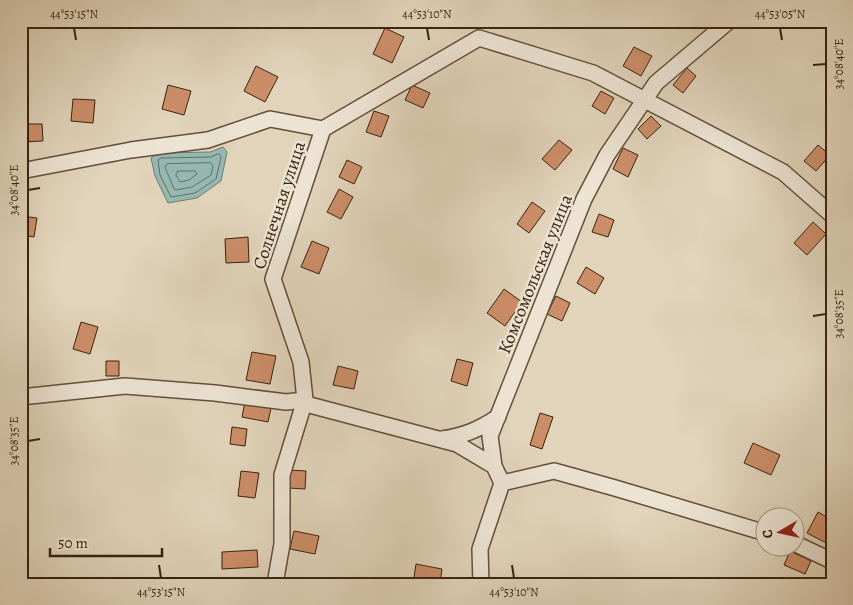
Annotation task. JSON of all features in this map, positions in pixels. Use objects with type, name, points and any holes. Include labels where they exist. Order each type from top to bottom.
[{"type":"street","name":"Комсомольская улица","points":[[502,483],[494,466],[490,436],[584,199],[607,155],[656,83],[729,21]]},
{"type":"street","points":[[21,171],[131,150],[208,140],[270,119],[323,129],[479,38],[593,73],[783,172],[832,215]]},
{"type":"street","name":"Солнечная улица","points":[[275,584],[282,544],[282,475],[305,400],[301,362],[273,279],[323,129]]},
{"type":"street","points":[[21,397],[126,386],[215,393],[286,402],[305,400],[306,404],[457,444],[494,466]]},
{"type":"street","points":[[438,439],[458,437],[466,434],[481,428],[498,416]]},
{"type":"street","points":[[481,584],[480,549],[502,483],[554,471],[756,530]]},
{"type":"street","points":[[806,549],[832,561]]},
{"type":"water","points":[[223,147],[227,152],[221,181],[197,198],[168,203],[155,176],[151,158],[159,153],[210,152]]},
{"type":"building","points":[[385,28],[404,37],[392,63],[373,54]]},
{"type":"building","points":[[634,47],[652,56],[641,76],[623,66]]},
{"type":"building","points":[[256,66],[278,77],[265,102],[244,91]]},
{"type":"building","points":[[687,68],[696,76],[683,93],[673,85]]},
{"type":"building","points":[[168,85],[191,91],[184,115],[162,109]]},
{"type":"building","points":[[412,85],[430,93],[423,108],[405,100]]},
{"type":"building","points":[[601,91],[614,98],[605,114],[592,106]]},
{"type":"building","points":[[73,99],[95,100],[93,123],[71,121]]},
{"type":"building","points":[[374,111],[389,116],[381,137],[366,132]]},
{"type":"building","points":[[651,116],[661,126],[647,139],[638,129]]},
{"type":"building","points":[[21,124],[42,124],[43,141],[21,142]]},
{"type":"building","points":[[559,140],[572,150],[555,170],[542,159]]},
{"type":"building","points":[[818,145],[830,155],[816,171],[804,161]]},
{"type":"building","points":[[623,148],[638,155],[628,177],[613,169]]},
{"type":"building","points":[[347,160],[362,167],[354,184],[339,177]]},
{"type":"building","points":[[339,189],[353,197],[341,219],[327,212]]},
{"type":"building","points":[[532,202],[545,211],[529,233],[517,224]]},
{"type":"building","points":[[599,214],[614,220],[608,237],[592,232]]},
{"type":"building","points":[[21,216],[37,218],[34,237],[21,235]]},
{"type":"building","points":[[813,222],[826,234],[807,255],[794,243]]},
{"type":"building","points":[[248,237],[249,262],[226,263],[225,239]]},
{"type":"building","points":[[312,241],[329,248],[319,274],[301,267]]},
{"type":"building","points":[[586,267],[604,278],[595,294],[577,283]]},
{"type":"building","points":[[504,289],[522,302],[505,326],[487,313]]},
{"type":"building","points":[[556,296],[570,303],[562,321],[547,314]]},
{"type":"building","points":[[81,322],[98,327],[90,354],[73,349]]},
{"type":"building","points":[[252,352],[276,356],[270,384],[246,380]]},
{"type":"building","points":[[457,359],[473,363],[467,386],[451,381]]},
{"type":"building","points":[[106,361],[119,361],[119,376],[106,376]]},
{"type":"building","points":[[338,366],[358,371],[354,389],[333,385]]},
{"type":"building","points":[[245,402],[271,408],[268,422],[242,417]]},
{"type":"building","points":[[540,413],[553,417],[542,449],[530,445]]},
{"type":"building","points":[[232,427],[247,429],[245,446],[230,444]]},
{"type":"building","points":[[753,443],[780,455],[771,475],[744,463]]},
{"type":"building","points":[[290,470],[306,471],[305,489],[289,488]]},
{"type":"building","points":[[241,471],[259,473],[255,498],[238,496]]},
{"type":"building","points":[[818,512],[832,520],[832,546],[807,533]]},
{"type":"building","points":[[294,531],[319,536],[315,554],[290,549]]},
{"type":"building","points":[[257,550],[258,567],[222,569],[222,552]]},
{"type":"building","points":[[787,558],[805,558],[811,561],[805,574],[784,565]]},
{"type":"building","points":[[416,564],[442,569],[440,584],[413,584]]}]
